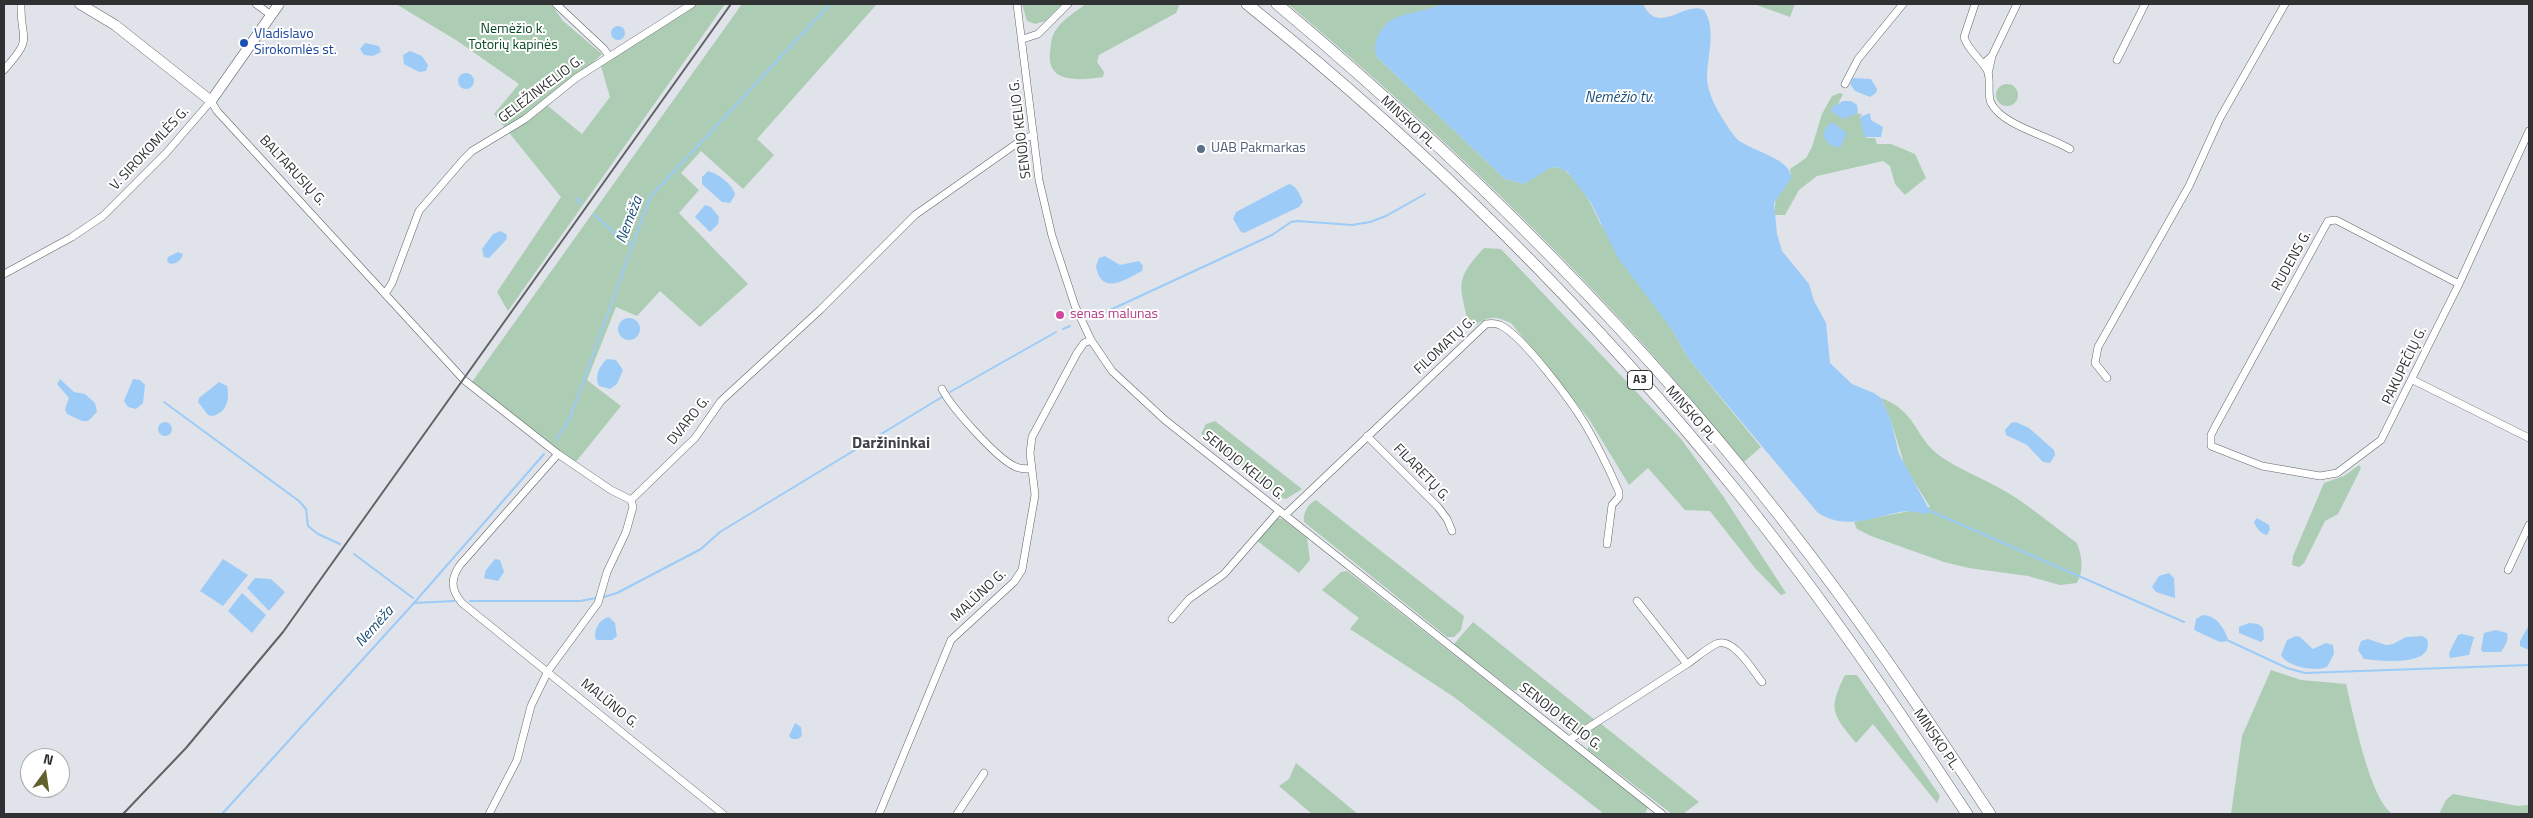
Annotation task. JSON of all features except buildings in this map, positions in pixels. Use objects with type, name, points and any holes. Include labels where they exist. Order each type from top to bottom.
[{"type":"highway","name":"MINSKO PL.","points":[[1247,4],[1362,101],[1492,222],[1650,391],[1741,498],[1814,592],[1896,706],[1967,814]]},
{"type":"highway","name":"MINSKO PL.","points":[[1277,4],[1344,60],[1477,182],[1531,235],[1650,362],[1738,464],[1839,593],[1990,814]]},
{"type":"main road","name":"BALTARUSIŲ G.","points":[[80,4],[115,26],[211,101]]},
{"type":"main road","name":"V. SIROKOMLĖS G.","points":[[211,101],[279,4]]},
{"type":"street","points":[[4,70],[24,46],[21,4]]},
{"type":"street","points":[[256,4],[271,15]]},
{"type":"street","points":[[556,4],[609,56]]},
{"type":"street","name":"GELEŽINKELIO G.","points":[[385,294],[392,282],[419,211],[472,151],[525,119],[576,78],[692,4]]},
{"type":"street","name":"SENOJO KELIO G.","points":[[1017,4],[1023,39],[1039,180],[1050,229],[1075,306],[1091,340],[1112,371],[1126,385],[1282,513],[1569,740],[1652,811],[1662,814]]},
{"type":"street","points":[[1023,39],[1038,34],[1068,4]]},
{"type":"street","points":[[1845,84],[1858,59],[1903,4]]},
{"type":"street","points":[[1976,4],[1964,37],[1988,74]]},
{"type":"street","points":[[2017,4],[1992,56],[1988,74],[1990,99],[1999,114],[2070,149]]},
{"type":"street","points":[[2117,60],[2145,4]]},
{"type":"street","points":[[2107,378],[2096,363],[2098,347],[2189,186],[2220,118],[2265,44],[2285,4]]},
{"type":"street","points":[[1983,64],[1992,56]]},
{"type":"street","name":"V. SIROKOMLĖS G.","points":[[4,274],[65,241],[104,216],[166,153],[211,101]]},
{"type":"street","name":"BALTARUSIŲ G.","points":[[211,101],[217,112],[464,380],[558,454],[611,490],[632,500]]},
{"type":"street","name":"PAKUPEČIŲ G.","points":[[2212,443],[2211,446],[2271,468],[2320,476],[2337,473],[2381,440],[2413,380],[2459,284],[2529,131]]},
{"type":"street","name":"DVARO G.","points":[[632,500],[695,438],[721,402],[820,310],[915,215],[1023,139],[1034,135]]},
{"type":"street","name":"RUDENS G.","points":[[2212,443],[2211,435],[2215,427],[2328,221],[2336,220],[2459,284]]},
{"type":"street","name":"FILOMATŲ G.","points":[[1172,618],[1189,600],[1224,574],[1282,513],[1486,324],[1499,324],[1542,366],[1584,422],[1620,492],[1619,497],[1612,506],[1607,544]]},
{"type":"street","name":"MALŪNO G.","points":[[878,814],[952,640],[1014,582],[1022,570],[1035,495],[1030,445],[1036,426],[1081,348],[1091,340]]},
{"type":"street","points":[[2413,380],[2529,438]]},
{"type":"street","points":[[942,389],[950,402],[1002,457],[1014,466],[1031,469]]},
{"type":"street","name":"FILARETŲ G.","points":[[1367,436],[1438,507],[1447,519],[1452,531]]},
{"type":"street","name":"MALŪNO G.","points":[[558,454],[460,565],[452,580],[456,596],[462,603],[723,814]]},
{"type":"street","points":[[489,814],[517,760],[532,706],[548,671],[598,603],[607,572],[626,532],[633,507],[632,500]]},
{"type":"street","points":[[2508,570],[2529,525]]},
{"type":"street","points":[[1637,601],[1687,664]]},
{"type":"street","points":[[1569,740],[1718,643],[1724,643],[1736,649],[1762,682]]},
{"type":"street","points":[[957,814],[984,774]]},
{"type":"green space","name":"Nemėžio k. Totorių kapinės","points":[[396,4],[551,4],[563,21],[602,54],[548,106],[582,134],[610,97],[601,66],[694,4],[725,4],[508,311],[497,292],[561,197],[494,114],[519,84],[456,40]]},
{"type":"green space","points":[[742,4],[877,4],[757,139],[774,155],[743,189],[701,151],[681,173],[699,190],[679,213],[748,284],[700,327],[660,291],[637,316],[616,307],[587,380],[621,406],[575,463],[472,382]]},
{"type":"green space","points":[[1022,4],[1062,4],[1045,21],[1035,24],[1027,21]]},
{"type":"green space","points":[[1086,4],[1178,4],[1179,6],[1176,13],[1099,55],[1097,62],[1104,72],[1103,77],[1067,78],[1059,75],[1050,63],[1052,37],[1064,21]]},
{"type":"green space","points":[[1288,4],[1443,4],[1396,18],[1388,24],[1381,32],[1377,42],[1377,57],[1505,179],[1524,184],[1550,168],[1558,168],[1574,178],[1587,197],[1600,223],[1673,331],[1688,358],[1761,447],[1744,462],[1643,344],[1559,254],[1381,84]]},
{"type":"green space","points":[[1754,4],[1795,4],[1790,17]]},
{"type":"green space","points":[[2007,84],[2015,87],[2018,95],[2015,103],[2007,106],[1999,103],[1996,95],[1999,87]]},
{"type":"green space","points":[[1840,93],[1843,94],[1838,104],[1831,109],[1845,118],[1852,113],[1862,114],[1860,117],[1866,138],[1875,138],[1877,144],[1891,144],[1915,154],[1926,178],[1905,195],[1895,184],[1890,166],[1883,161],[1817,176],[1799,190],[1785,215],[1774,215],[1776,197],[1791,174],[1790,169],[1806,158],[1812,147],[1822,114],[1832,96]]},
{"type":"green space","points":[[1484,248],[1501,249],[1681,439],[1723,496],[1786,593],[1781,595],[1755,568],[1710,511],[1685,510],[1648,468],[1629,485],[1589,419],[1511,323],[1498,318],[1489,318],[1469,330],[1462,295],[1463,278],[1473,260]]},
{"type":"green space","points":[[1881,398],[1893,403],[1902,410],[1931,449],[1940,456],[2014,497],[2077,543],[2082,563],[2081,574],[2077,583],[2060,585],[2028,576],[1969,568],[1944,562],[1871,536],[1857,529],[1854,522],[1930,507],[1905,467],[1891,421]]},
{"type":"green space","points":[[1215,421],[1302,489],[1286,499],[1278,497],[1201,434],[1206,424]]},
{"type":"green space","points":[[2359,465],[2361,468],[2338,514],[2325,521],[2304,563],[2299,567],[2292,565],[2293,556],[2324,483],[2344,476]]},
{"type":"green space","points":[[1316,500],[1464,616],[1461,630],[1454,637],[1447,637],[1304,522],[1304,515],[1307,509]]},
{"type":"green space","points":[[1278,518],[1283,519],[1307,538],[1310,560],[1299,573],[1256,540]]},
{"type":"green space","points":[[1347,571],[1648,807],[1645,814],[1604,814],[1454,697],[1350,629],[1359,618],[1322,590],[1341,572]]},
{"type":"green space","points":[[1473,622],[1595,720],[1576,732],[1567,729],[1564,718],[1527,691],[1513,690],[1454,644]]},
{"type":"green space","points":[[2271,670],[2301,680],[2346,684],[2370,775],[2385,806],[2393,814],[2231,814],[2242,736]]},
{"type":"green space","points":[[1845,675],[1857,675],[1940,796],[1937,803],[1873,724],[1856,743],[1842,725],[1837,718],[1835,704],[1836,696]]},
{"type":"green space","points":[[1600,723],[1699,802],[1683,814],[1672,814],[1588,750],[1588,742],[1582,737]]},
{"type":"green space","points":[[1296,763],[1358,814],[1312,814],[1279,786],[1289,779]]},
{"type":"green space","points":[[2453,794],[2518,806],[2529,805],[2529,814],[2439,814],[2446,800]]},
{"type":"water","name":"Nemėžio tv.","points":[[1443,4],[1643,4],[1649,13],[1656,17],[1664,18],[1688,9],[1704,10],[1708,18],[1711,35],[1707,78],[1713,101],[1718,112],[1738,140],[1779,161],[1790,172],[1791,179],[1774,203],[1777,234],[1782,251],[1809,284],[1814,301],[1826,323],[1830,363],[1852,384],[1881,398],[1891,421],[1899,454],[1930,511],[1927,514],[1903,511],[1848,522],[1828,518],[1818,513],[1688,358],[1673,331],[1618,258],[1591,203],[1568,172],[1556,167],[1550,168],[1524,184],[1505,179],[1377,57],[1375,52],[1376,42],[1383,27],[1391,20]]},
{"type":"water","points":[[618,26],[623,28],[625,33],[623,38],[618,40],[613,38],[611,33],[613,28]]},
{"type":"water","points":[[365,43],[379,46],[381,52],[373,56],[364,55],[360,49]]},
{"type":"water","points":[[410,51],[422,56],[428,65],[426,71],[419,72],[404,64],[403,55]]},
{"type":"water","points":[[466,73],[474,81],[466,89],[458,81]]},
{"type":"water","points":[[1853,78],[1871,79],[1877,89],[1876,93],[1870,97],[1855,91],[1850,84]]},
{"type":"water","points":[[1843,101],[1851,101],[1857,105],[1858,113],[1843,119],[1832,112],[1831,108]]},
{"type":"water","points":[[1870,113],[1871,120],[1883,127],[1881,137],[1864,137],[1860,117]]},
{"type":"water","points":[[1832,122],[1847,133],[1840,148],[1830,145],[1823,136],[1826,127]]},
{"type":"water","points":[[708,171],[720,177],[732,187],[735,195],[730,203],[722,202],[702,184],[702,177]]},
{"type":"water","points":[[1289,184],[1296,189],[1301,197],[1303,202],[1299,207],[1244,233],[1241,232],[1233,219],[1236,212]]},
{"type":"water","points":[[705,205],[711,207],[719,217],[718,224],[710,232],[695,217]]},
{"type":"water","points":[[501,231],[507,235],[506,240],[489,258],[484,257],[482,249],[493,234]]},
{"type":"water","points":[[178,252],[183,254],[180,260],[171,264],[167,262],[168,257]]},
{"type":"water","points":[[1105,256],[1120,265],[1139,261],[1143,266],[1142,271],[1115,283],[1103,281],[1096,266],[1099,258]]},
{"type":"water","points":[[625,318],[633,318],[640,325],[640,333],[633,340],[625,340],[618,333],[618,325]]},
{"type":"water","points":[[607,359],[616,360],[623,370],[617,384],[610,389],[599,386],[597,379],[600,368]]},
{"type":"water","points":[[60,379],[74,392],[85,394],[95,403],[97,412],[88,421],[82,421],[67,414],[65,409],[69,398],[57,384]]},
{"type":"water","points":[[133,379],[140,380],[145,385],[143,403],[136,409],[128,407],[124,401]]},
{"type":"water","points":[[219,382],[227,386],[228,400],[222,411],[218,414],[208,415],[198,402],[199,398]]},
{"type":"water","points":[[162,422],[168,422],[172,429],[168,436],[162,436],[158,432],[158,426]]},
{"type":"water","points":[[2016,422],[2029,428],[2054,450],[2055,455],[2050,463],[2043,462],[2027,445],[2006,435],[2005,430],[2011,423]]},
{"type":"water","points":[[2257,518],[2269,525],[2270,529],[2267,535],[2260,532],[2256,526],[2254,522]]},
{"type":"water","points":[[223,559],[248,575],[223,606],[200,591]]},
{"type":"water","points":[[495,559],[500,560],[504,572],[498,581],[484,578],[486,570]]},
{"type":"water","points":[[2169,573],[2174,578],[2175,598],[2156,592],[2152,587],[2159,576]]},
{"type":"water","points":[[255,578],[271,579],[285,592],[269,611],[247,588]]},
{"type":"water","points":[[242,593],[266,615],[252,633],[228,611]]},
{"type":"water","points":[[2203,615],[2213,618],[2223,628],[2229,641],[2220,642],[2194,630],[2196,619]]},
{"type":"water","points":[[609,617],[615,623],[617,636],[612,640],[596,640],[595,633],[598,626],[602,620]]},
{"type":"water","points":[[2249,623],[2258,624],[2263,628],[2264,639],[2261,642],[2239,633],[2239,627]]},
{"type":"water","points":[[2529,625],[2529,650],[2520,646],[2520,641]]},
{"type":"water","points":[[2496,630],[2507,633],[2507,641],[2504,647],[2501,652],[2483,652],[2481,650],[2484,633]]},
{"type":"water","points":[[2458,635],[2474,637],[2469,655],[2450,658],[2449,653]]},
{"type":"water","points":[[2296,636],[2300,637],[2313,649],[2326,643],[2333,645],[2334,654],[2327,667],[2309,669],[2289,663],[2284,659],[2281,655],[2287,640]]},
{"type":"water","points":[[2422,636],[2427,639],[2428,648],[2416,658],[2394,661],[2364,659],[2358,650],[2361,641],[2368,639],[2386,645],[2393,644],[2406,637]]},
{"type":"water","points":[[795,723],[801,727],[802,736],[798,739],[792,739],[789,736]]},
{"type":"waterway","name":"Nemėža","points":[[556,440],[570,418],[650,197],[830,4]]},
{"type":"waterway","points":[[1095,317],[1272,235],[1291,222],[1352,225],[1370,222],[1386,216],[1425,194]]},
{"type":"waterway","points":[[576,198],[581,204]]},
{"type":"waterway","points":[[594,214],[623,241],[630,244]]},
{"type":"waterway","points":[[1063,329],[1070,326]]},
{"type":"waterway","points":[[950,392],[1056,332]]},
{"type":"waterway","points":[[604,597],[617,593],[701,549],[720,532],[942,397]]},
{"type":"waterway","points":[[164,402],[299,501],[306,509],[308,526],[318,534],[340,544]]},
{"type":"waterway","name":"Nemėža","points":[[222,814],[414,603],[544,454]]},
{"type":"waterway","points":[[1930,511],[2184,622]]},
{"type":"waterway","points":[[354,554],[413,598]]},
{"type":"waterway","points":[[470,601],[580,601],[596,598]]},
{"type":"waterway","points":[[414,603],[454,601]]},
{"type":"waterway","points":[[2229,641],[2287,668],[2305,673],[2529,665]]},
{"type":"railway","points":[[123,814],[186,748],[283,632],[731,4]]},
{"type":"place","name":"Vladislavo Sirokomlės st.","points":[[244,43]]},
{"type":"place","name":"UAB Pakmarkas","points":[[1201,149]]},
{"type":"place","name":"senas malunas","points":[[1060,315]]},
{"type":"district","name":"Daržininkai","points":[[891,444]]}]
